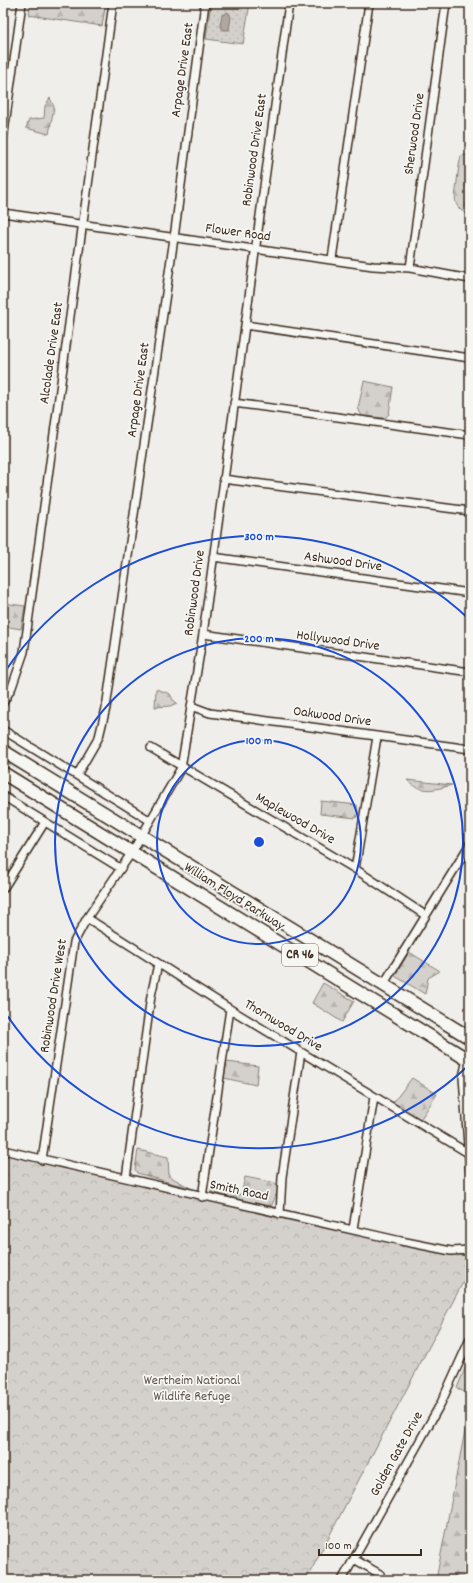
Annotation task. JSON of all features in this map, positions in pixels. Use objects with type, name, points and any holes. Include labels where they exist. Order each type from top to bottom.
[{"type":"highway","name":"William Floyd Parkway","points":[[3,751],[470,1038]]},
{"type":"highway","name":"William Floyd Parkway","points":[[3,773],[469,1060]]},
{"type":"street","points":[[3,139],[22,3]]},
{"type":"street","name":"Alcolade Drive East","points":[[3,703],[12,687],[24,652],[82,225],[114,3]]},
{"type":"street","name":"Arpage Drive East","points":[[77,775],[99,737],[105,714],[174,238],[205,3]]},
{"type":"street","name":"Robinwood Drive East","points":[[245,325],[254,248],[289,3]]},
{"type":"street","points":[[332,259],[368,3]]},
{"type":"street","name":"Sherwood Drive","points":[[410,268],[446,3]]},
{"type":"street","name":"Flower Road","points":[[3,213],[373,266],[410,268],[470,279]]},
{"type":"street","points":[[245,325],[470,358]]},
{"type":"street","name":"Robinwood Drive","points":[[132,852],[149,820],[181,768],[203,634],[245,325]]},
{"type":"street","points":[[234,403],[470,435]]},
{"type":"street","points":[[223,479],[470,511]]},
{"type":"street","name":"Ashwood Drive","points":[[213,557],[470,593]]},
{"type":"street","name":"Hollywood Drive","points":[[203,634],[470,672]]},
{"type":"street","name":"Oakwood Drive","points":[[191,706],[210,712],[470,750]]},
{"type":"street","points":[[3,730],[149,820]]},
{"type":"street","points":[[355,869],[377,737]]},
{"type":"street","name":"Maplewood Drive","points":[[151,748],[181,768],[355,869],[425,915]]},
{"type":"street","points":[[3,796],[120,868]]},
{"type":"street","points":[[3,889],[45,822]]},
{"type":"street","points":[[383,985],[470,844]]},
{"type":"street","name":"Robinwood Drive West","points":[[42,1160],[74,942],[87,918],[132,852]]},
{"type":"street","name":"Thornwood Drive","points":[[87,918],[230,1009],[468,1153]]},
{"type":"street","points":[[126,1178],[151,996],[158,964]]},
{"type":"street","points":[[202,1197],[230,1009]]},
{"type":"street","points":[[280,1214],[282,1177],[301,1052]]},
{"type":"street","points":[[469,1060],[463,1078],[470,1173]]},
{"type":"street","points":[[464,1091],[470,1079]]},
{"type":"street","points":[[353,1229],[374,1097]]},
{"type":"street","name":"Smith Road","points":[[3,1150],[202,1197],[353,1229],[401,1241],[452,1251],[470,1250]]},
{"type":"street","name":"Golden Gate Drive","points":[[342,1580],[441,1403],[470,1339]]},
{"type":"street","points":[[354,1559],[380,1574]]},
{"type":"green space","points":[[30,3],[106,3],[102,26],[29,15]]},
{"type":"green space","points":[[211,3],[250,3],[243,44],[206,39]]},
{"type":"green space","points":[[50,98],[54,107],[49,134],[26,128],[29,120],[44,118],[45,106]]},
{"type":"green space","points":[[470,154],[469,215],[459,208],[455,196],[461,156]]},
{"type":"green space","points":[[364,381],[393,387],[389,414],[385,418],[362,416],[358,408]]},
{"type":"green space","points":[[3,603],[25,606],[21,629],[3,626]]},
{"type":"green space","points":[[156,689],[170,694],[173,700],[177,703],[170,706],[155,707]]},
{"type":"green space","points":[[407,780],[452,785],[428,790],[417,787]]},
{"type":"green space","points":[[321,801],[357,805],[358,812],[356,818],[320,814]]},
{"type":"green space","points":[[409,952],[440,971],[428,978],[425,994],[395,976]]},
{"type":"green space","points":[[323,983],[354,1001],[342,1022],[312,1003]]},
{"type":"green space","points":[[227,1062],[258,1066],[256,1085],[224,1078]]},
{"type":"green space","points":[[412,1078],[437,1094],[420,1120],[392,1104]]},
{"type":"green space","points":[[138,1150],[168,1157],[169,1176],[192,1189],[137,1173],[135,1169]]},
{"type":"green space","name":"Wertheim National Wildlife Refuge","points":[[3,1151],[459,1255],[470,1256],[470,1269],[306,1580],[3,1580]]},
{"type":"green space","points":[[245,1177],[275,1183],[278,1190],[272,1205],[265,1207],[211,1192],[212,1185],[241,1195]]},
{"type":"green space","points":[[470,1356],[470,1395],[457,1388]]},
{"type":"green space","points":[[470,1405],[470,1580],[436,1580]]},
{"type":"shaded area","points":[[228,12],[231,17],[229,30],[223,30],[220,25],[222,15]]}]
